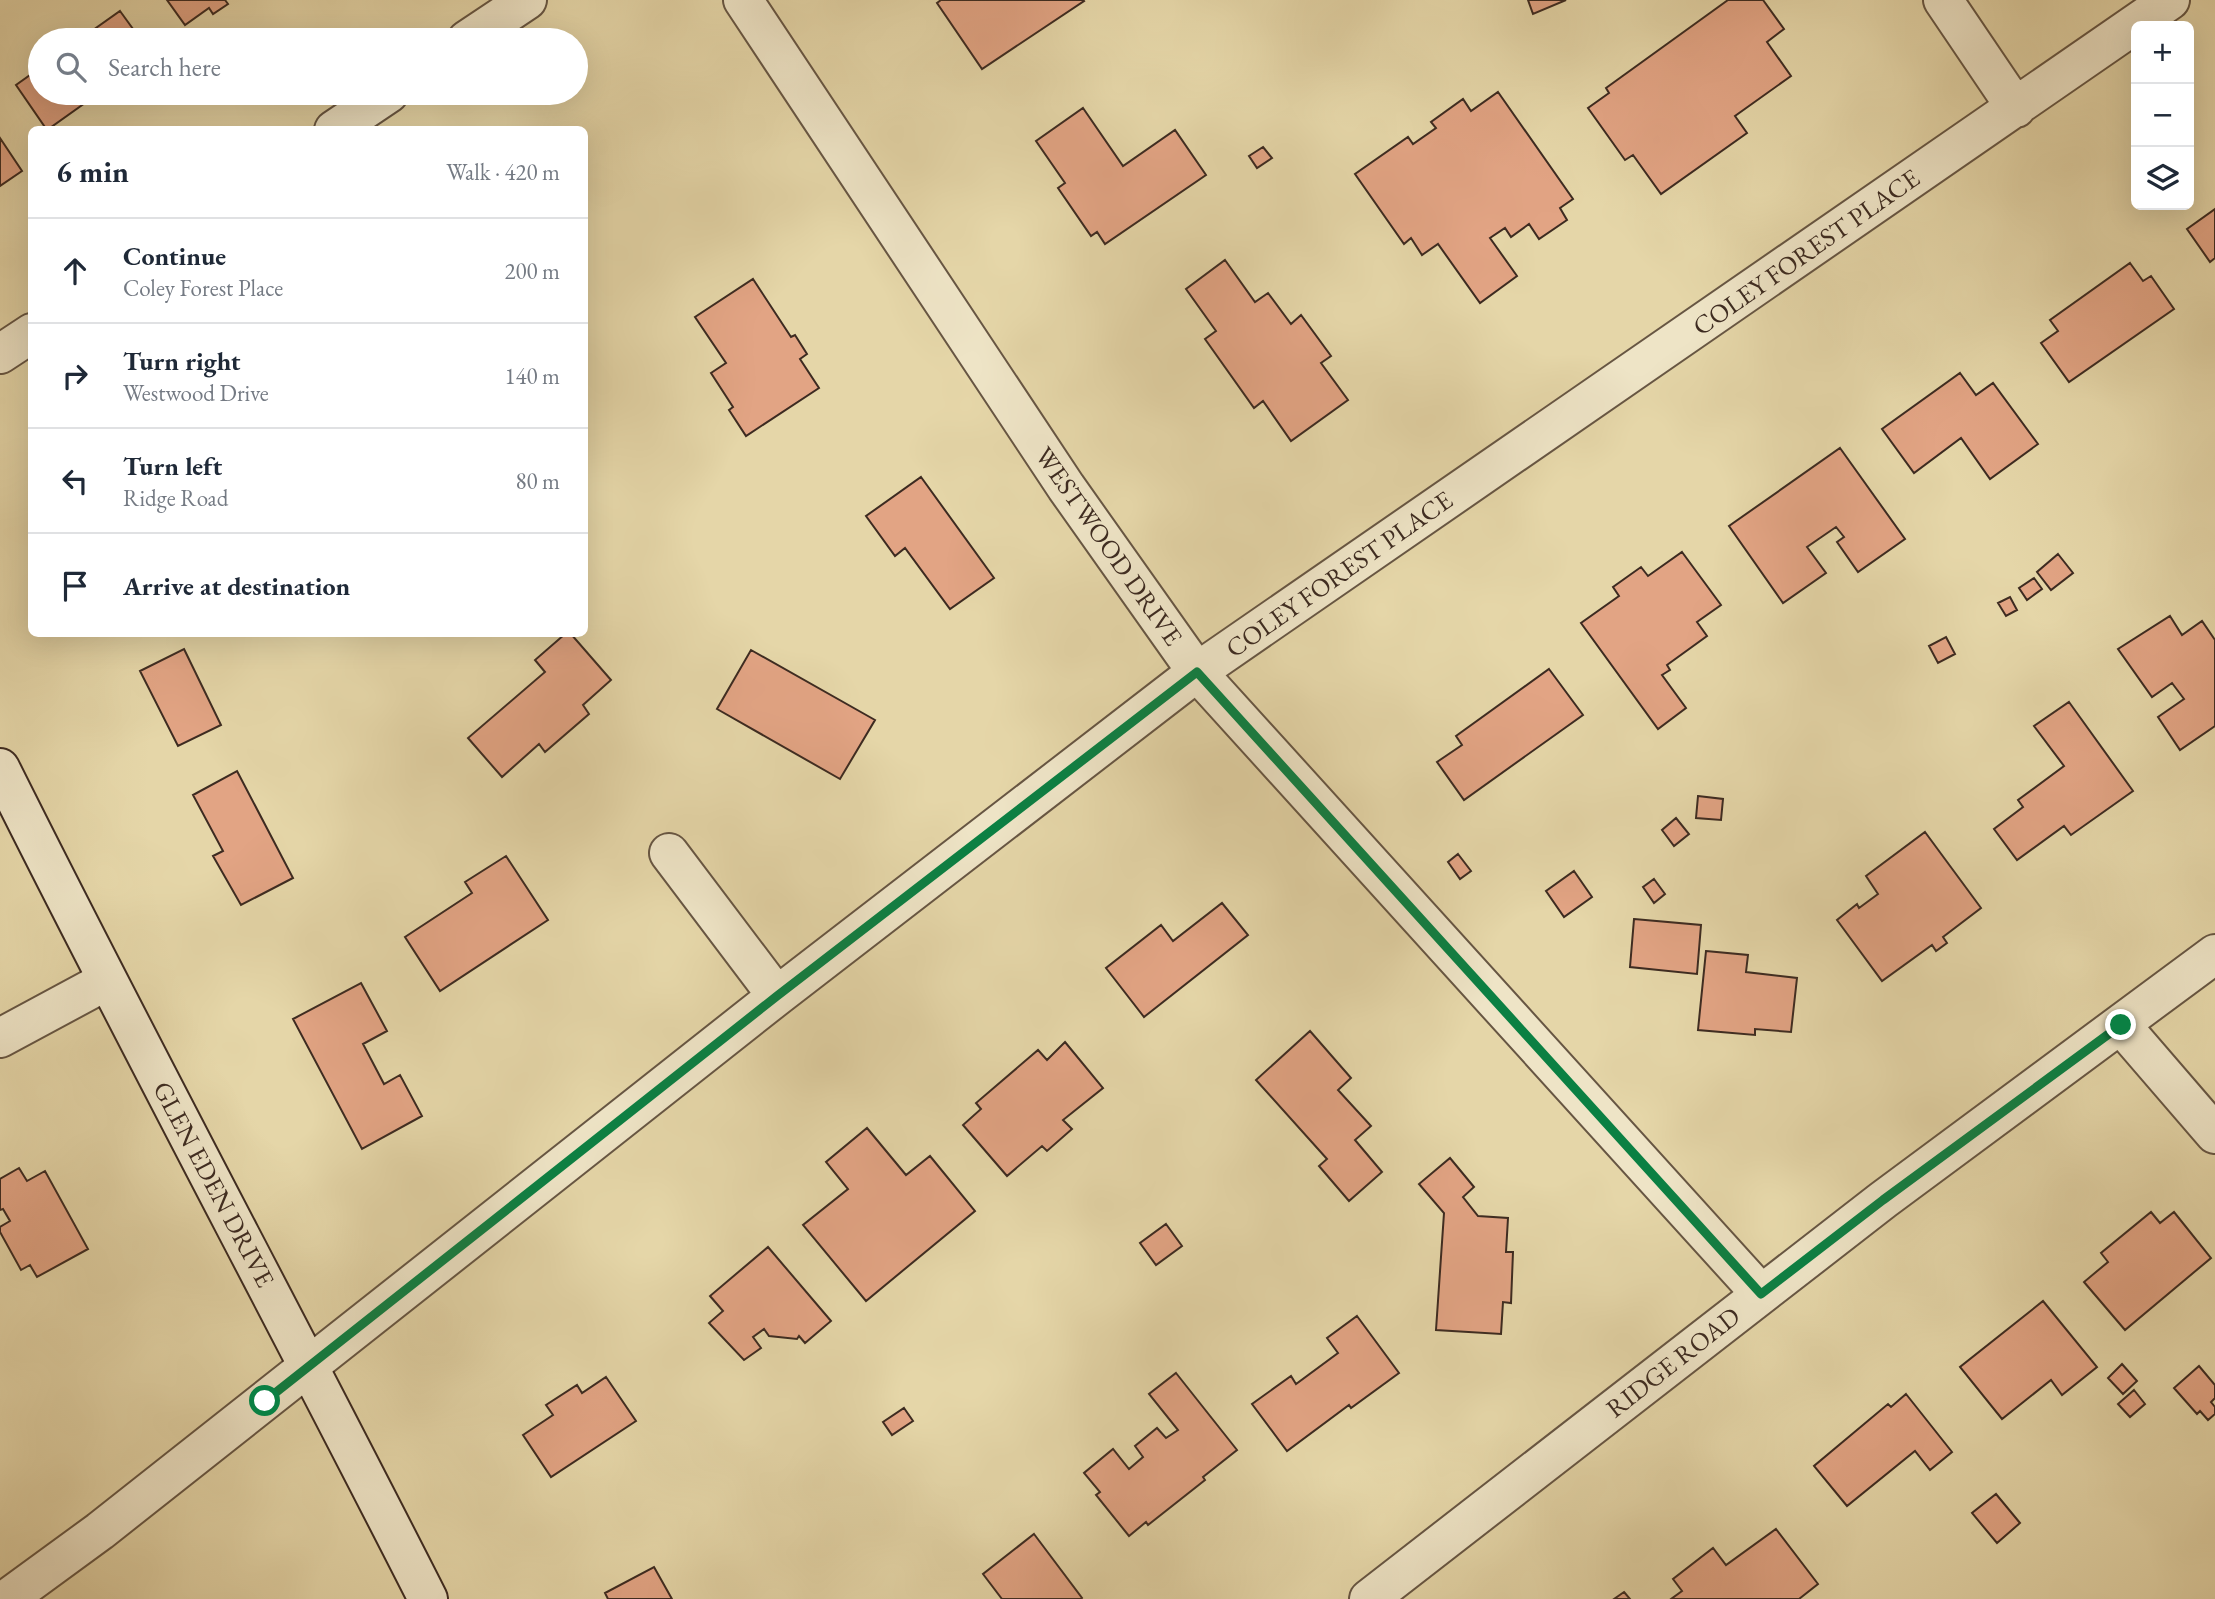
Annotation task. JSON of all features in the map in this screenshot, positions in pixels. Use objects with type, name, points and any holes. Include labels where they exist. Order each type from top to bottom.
[{"type":"street","points":[[485,28],[527,0]]},
{"type":"street","name":"WESTWOOD DRIVE","points":[[743,0],[1066,487],[1197,672],[1761,1294]]},
{"type":"street","points":[[1943,0],[2016,108]]},
{"type":"street","name":"COLEY FOREST PLACE","points":[[7,1599],[100,1531],[777,996],[1197,672],[2170,0]]},
{"type":"street","points":[[340,126],[371,105]]},
{"type":"street","points":[[0,354],[28,336]]},
{"type":"street","name":"GLEN EDEN DRIVE","points":[[0,768],[106,981],[310,1366],[428,1599]]},
{"type":"street","points":[[669,853],[777,996]]},
{"type":"street","name":"RIDGE ROAD","points":[[1369,1599],[1883,1200],[2215,954]]},
{"type":"street","points":[[0,1038],[106,981]]},
{"type":"street","points":[[2121,1025],[2215,1134]]},
{"type":"building","points":[[167,0],[225,0],[228,4],[213,14],[209,8],[185,25]]},
{"type":"building","points":[[941,0],[1084,1],[982,69],[937,3]]},
{"type":"building","points":[[1528,0],[1566,0],[1533,14]]},
{"type":"building","points":[[1728,0],[1763,0],[1784,29],[1767,42],[1791,76],[1735,116],[1747,133],[1661,194],[1633,155],[1625,160],[1588,108],[1609,93],[1606,88]]},
{"type":"building","points":[[120,11],[132,28],[96,28]]},
{"type":"building","points":[[28,76],[28,102],[16,85]]},
{"type":"building","points":[[1498,92],[1573,199],[1560,208],[1567,220],[1539,239],[1529,224],[1511,237],[1505,228],[1490,238],[1517,276],[1480,303],[1438,244],[1422,255],[1411,238],[1404,244],[1355,174],[1408,137],[1413,144],[1436,128],[1431,122],[1463,99],[1471,111]]},
{"type":"building","points":[[30,105],[82,105],[53,126],[44,126]]},
{"type":"building","points":[[1083,108],[1123,166],[1175,130],[1206,175],[1105,244],[1097,232],[1091,236],[1058,188],[1065,183],[1036,141]]},
{"type":"building","points":[[0,138],[22,171],[0,186]]},
{"type":"building","points":[[1263,147],[1272,158],[1257,168],[1249,156]]},
{"type":"building","points":[[2215,209],[2215,258],[2210,262],[2187,229]]},
{"type":"building","points":[[1225,260],[1255,302],[1268,293],[1291,324],[1301,315],[1331,356],[1321,363],[1348,400],[1291,441],[1263,401],[1254,408],[1205,339],[1216,331],[1186,289]]},
{"type":"building","points":[[2130,263],[2143,281],[2151,276],[2174,309],[2069,382],[2041,343],[2058,331],[2050,320]]},
{"type":"building","points":[[753,279],[791,337],[795,335],[807,354],[800,359],[819,388],[746,436],[729,410],[733,407],[711,373],[726,363],[695,317]]},
{"type":"building","points":[[1960,373],[1976,395],[1993,383],[2038,444],[1990,479],[1961,438],[1914,473],[1882,429]]},
{"type":"building","points":[[1840,448],[1905,539],[1858,572],[1837,542],[1844,537],[1836,527],[1807,547],[1826,573],[1783,603],[1729,526]]},
{"type":"building","points":[[921,477],[994,578],[950,609],[905,548],[895,556],[866,516]]},
{"type":"building","points":[[1682,552],[1721,605],[1697,622],[1707,636],[1667,665],[1670,670],[1662,675],[1686,708],[1658,729],[1581,623],[1619,596],[1613,587],[1641,567],[1648,576]]},
{"type":"building","points":[[2058,554],[2073,573],[2051,590],[2037,572]]},
{"type":"building","points":[[2034,578],[2042,589],[2027,600],[2019,588]]},
{"type":"building","points":[[2010,597],[2017,610],[2006,616],[1998,603]]},
{"type":"building","points":[[2170,616],[2182,635],[2202,621],[2215,640],[2215,726],[2180,750],[2158,717],[2184,699],[2172,683],[2152,697],[2118,649]]},
{"type":"building","points":[[562,637],[574,637],[611,680],[583,705],[589,714],[545,752],[539,744],[502,777],[468,738],[545,672],[535,660]]},
{"type":"building","points":[[1946,637],[1955,654],[1938,663],[1929,646]]},
{"type":"building","points":[[184,649],[221,725],[178,746],[140,671]]},
{"type":"building","points":[[751,650],[875,720],[840,779],[717,709]]},
{"type":"building","points":[[1549,669],[1583,715],[1464,800],[1437,762],[1462,745],[1456,736]]},
{"type":"building","points":[[2069,702],[2133,791],[2071,835],[2064,826],[2017,860],[1994,829],[2023,807],[2018,800],[2064,766],[2034,726]]},
{"type":"building","points":[[237,771],[293,878],[241,905],[213,856],[223,851],[193,795]]},
{"type":"building","points":[[1698,796],[1723,799],[1721,820],[1696,818]]},
{"type":"building","points":[[1676,818],[1689,834],[1674,846],[1662,830]]},
{"type":"building","points":[[1925,832],[1981,908],[1943,937],[1947,943],[1936,951],[1932,945],[1882,981],[1837,920],[1857,904],[1859,908],[1878,894],[1866,876]]},
{"type":"building","points":[[1458,854],[1471,871],[1460,879],[1448,862]]},
{"type":"building","points":[[506,856],[548,920],[440,991],[405,937],[472,893],[465,882]]},
{"type":"building","points":[[1574,871],[1592,897],[1564,917],[1546,891]]},
{"type":"building","points":[[1654,879],[1665,894],[1654,903],[1643,887]]},
{"type":"building","points":[[1222,903],[1248,935],[1144,1017],[1106,968],[1161,925],[1173,941]]},
{"type":"building","points":[[1634,919],[1701,925],[1697,974],[1630,967]]},
{"type":"building","points":[[1706,951],[1748,955],[1746,972],[1797,978],[1791,1032],[1755,1029],[1755,1035],[1698,1030]]},
{"type":"building","points":[[361,983],[387,1031],[363,1044],[384,1084],[400,1075],[422,1116],[362,1149],[293,1019]]},
{"type":"building","points":[[1310,1031],[1351,1078],[1338,1090],[1371,1126],[1355,1140],[1382,1172],[1349,1201],[1319,1166],[1327,1159],[1256,1080]]},
{"type":"building","points":[[1065,1042],[1103,1088],[1063,1120],[1072,1129],[1047,1151],[1042,1146],[1007,1176],[963,1125],[981,1109],[976,1103],[1038,1050],[1047,1060]]},
{"type":"building","points":[[867,1128],[906,1175],[930,1156],[975,1211],[866,1301],[803,1225],[848,1189],[826,1162]]},
{"type":"building","points":[[1450,1158],[1474,1187],[1463,1197],[1478,1216],[1508,1218],[1506,1252],[1513,1252],[1511,1303],[1503,1302],[1501,1334],[1436,1330],[1444,1213],[1419,1184]]},
{"type":"building","points":[[19,1168],[27,1181],[45,1171],[88,1249],[37,1277],[30,1265],[21,1270],[0,1232],[0,1227],[10,1221],[3,1209],[0,1210],[0,1179]]},
{"type":"building","points":[[2151,1212],[2160,1223],[2174,1212],[2211,1258],[2125,1330],[2084,1282],[2108,1262],[2101,1253]]},
{"type":"building","points":[[1166,1224],[1182,1246],[1156,1265],[1140,1243]]},
{"type":"building","points":[[768,1247],[831,1321],[805,1343],[799,1336],[797,1339],[769,1336],[764,1329],[753,1337],[761,1348],[744,1360],[709,1323],[723,1311],[710,1296]]},
{"type":"building","points":[[2043,1301],[2097,1367],[2062,1395],[2051,1380],[2002,1419],[1960,1367]]},
{"type":"building","points":[[1357,1316],[1399,1373],[1351,1408],[1349,1405],[1287,1451],[1252,1404],[1291,1376],[1296,1384],[1338,1353],[1327,1338]]},
{"type":"building","points":[[2122,1364],[2137,1381],[2123,1394],[2108,1378]]},
{"type":"building","points":[[2199,1366],[2215,1385],[2215,1398],[2211,1402],[2215,1407],[2215,1414],[2208,1420],[2200,1411],[2197,1414],[2174,1388]]},
{"type":"building","points":[[1176,1373],[1237,1450],[1203,1477],[1205,1480],[1148,1525],[1146,1522],[1129,1536],[1096,1495],[1100,1492],[1084,1473],[1113,1449],[1129,1469],[1143,1457],[1135,1446],[1157,1428],[1166,1438],[1178,1430],[1149,1394]]},
{"type":"building","points":[[606,1377],[636,1421],[551,1477],[523,1435],[553,1415],[546,1405],[577,1385],[582,1393]]},
{"type":"building","points":[[2134,1390],[2145,1404],[2130,1417],[2118,1404]]},
{"type":"building","points":[[1906,1394],[1952,1452],[1930,1470],[1915,1451],[1847,1506],[1814,1466],[1888,1404],[1891,1407]]},
{"type":"building","points":[[904,1408],[913,1421],[892,1435],[883,1422]]},
{"type":"building","points":[[1996,1494],[2020,1523],[1997,1543],[1972,1513]]},
{"type":"building","points":[[1776,1529],[1818,1584],[1799,1599],[1671,1599],[1682,1591],[1673,1579],[1713,1548],[1726,1565]]},
{"type":"building","points":[[1034,1534],[1081,1599],[1002,1599],[983,1574]]},
{"type":"building","points":[[654,1567],[672,1599],[608,1599],[605,1593]]},
{"type":"building","points":[[1624,1592],[1630,1599],[1614,1599]]},
{"type":"route","points":[[265,1401],[777,996],[1197,672],[1761,1294],[1883,1200],[2121,1025]]}]
